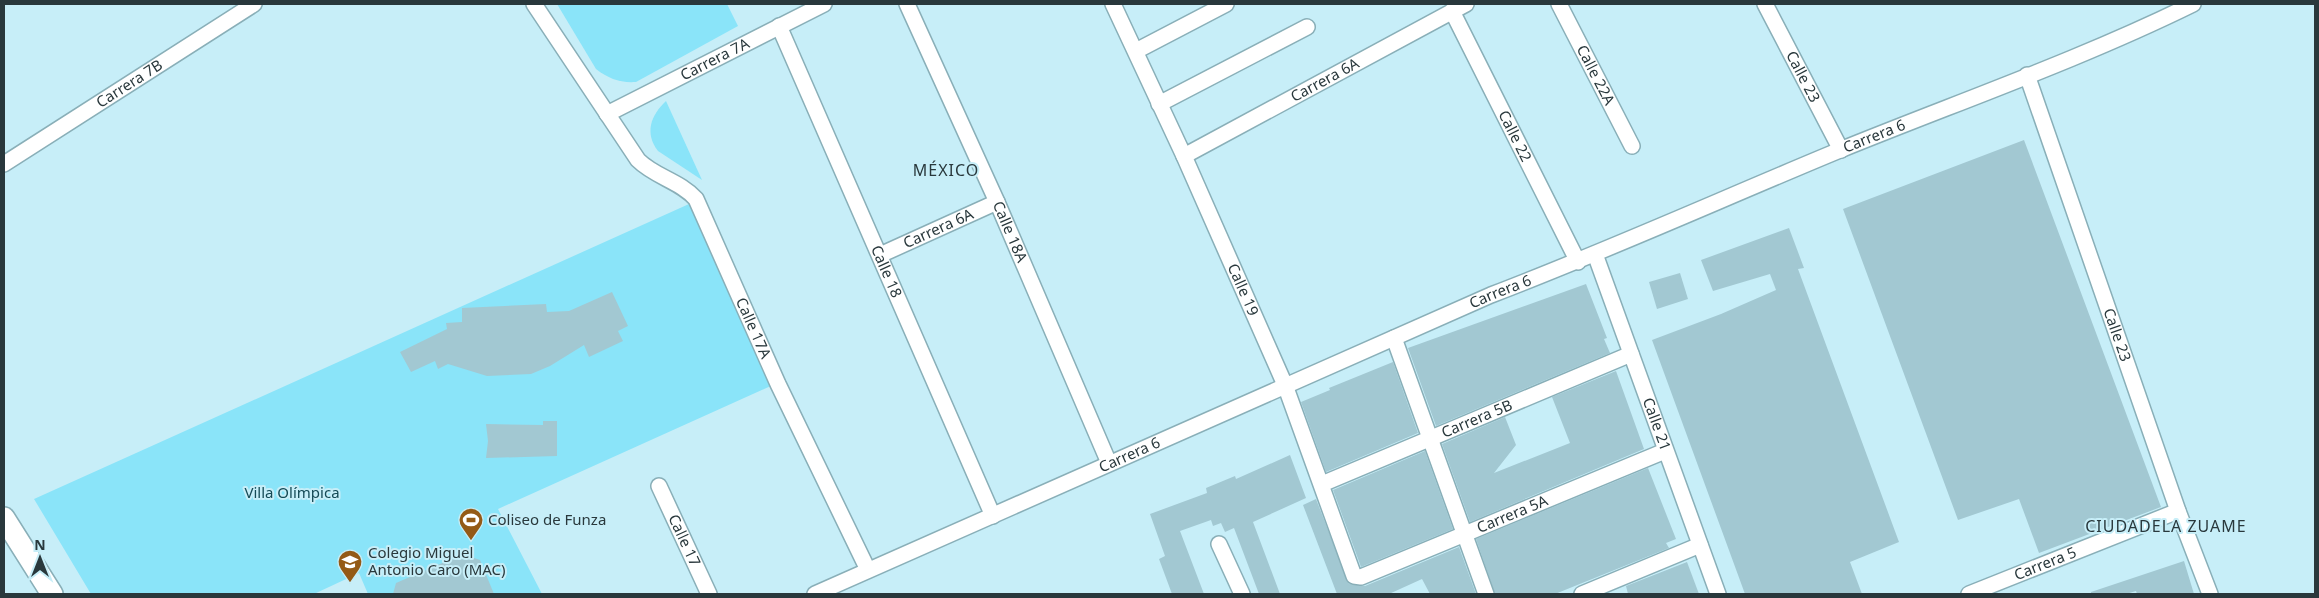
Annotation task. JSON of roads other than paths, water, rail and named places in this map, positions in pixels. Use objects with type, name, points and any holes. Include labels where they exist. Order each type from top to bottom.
[{"type":"street","name":"Carrera 7B","points":[[4,164],[254,4]]},
{"type":"street","name":"Calle 17A","points":[[534,4],[606,114],[644,166],[683,187],[696,199],[778,384],[868,570]]},
{"type":"street","name":"Carrera 7A","points":[[606,114],[824,4]]},
{"type":"street","name":"Calle 18A","points":[[907,4],[997,202],[1109,463]]},
{"type":"street","name":"Calle 19","points":[[1114,4],[1184,156],[1285,385],[1322,484],[1350,570],[1354,576],[1361,577]]},
{"type":"street","points":[[1136,51],[1226,4]]},
{"type":"street","name":"Carrera 6A","points":[[1184,156],[1466,4]]},
{"type":"street","name":"Calle 22A","points":[[1559,4],[1632,146]]},
{"type":"street","name":"Calle 23","points":[[1765,4],[1840,150]]},
{"type":"street","name":"Carrera 6","points":[[815,594],[1491,295],[1578,262],[1840,150],[2136,32],[2192,4]]},
{"type":"street","name":"Calle 22","points":[[1452,11],[1578,262]]},
{"type":"street","name":"Calle 18","points":[[779,26],[993,516]]},
{"type":"street","points":[[1159,104],[1307,27]]},
{"type":"street","name":"Calle 23","points":[[2027,75],[2178,511],[2210,594]]},
{"type":"street","name":"Carrera 6A","points":[[880,255],[997,202]]},
{"type":"street","name":"Calle 21","points":[[1595,254],[1718,594]]},
{"type":"street","points":[[1394,338],[1486,594]]},
{"type":"street","name":"Carrera 5B","points":[[1322,484],[1631,354]]},
{"type":"street","name":"Carrera 5A","points":[[1361,577],[1665,451]]},
{"type":"street","name":"Calle 17","points":[[659,486],[709,594]]},
{"type":"street","name":"Carrera 5","points":[[1969,594],[2178,511]]},
{"type":"street","points":[[4,518],[52,594]]},
{"type":"street","points":[[1219,544],[1242,594]]},
{"type":"street","points":[[1587,593],[1700,545]]},
{"type":"place","name":"Coliseo de Funza","points":[[471,541]]},
{"type":"place","name":"Colegio Miguel Antonio Caro (MAC)","points":[[350,583]]},
{"type":"district","name":"MÉXICO","points":[[946,170]]},
{"type":"district","name":"CIUDADELA ZUAME","points":[[2166,526]]},
{"type":"park label","name":"Villa Olímpica","points":[[292,493]]}]
